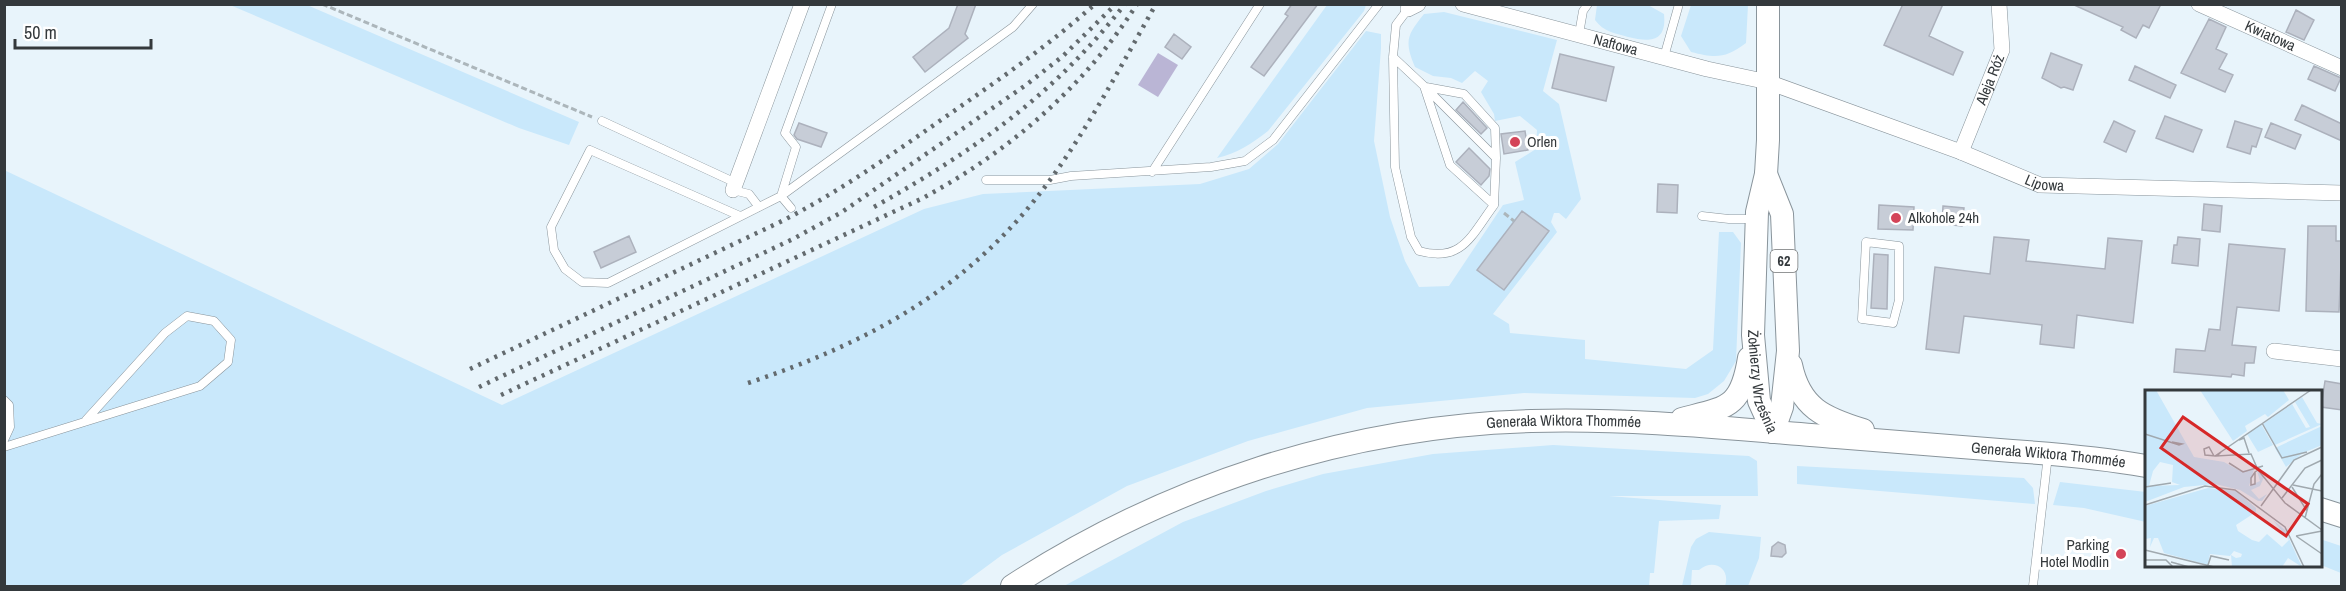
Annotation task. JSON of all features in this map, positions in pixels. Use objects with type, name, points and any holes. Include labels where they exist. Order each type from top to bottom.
[{"type":"main road","name":"Żołnierzy Września","points":[[1768,4],[1767,174],[1757,219],[1753,335],[1759,401],[1773,432]]},
{"type":"main road","name":"Żołnierzy Września","points":[[1767,174],[1782,214],[1788,351],[1782,407],[1773,432]]},
{"type":"main road","points":[[1662,424],[1712,411],[1734,401],[1741,393],[1745,382],[1753,335]]},
{"type":"main road","name":"62","points":[[1788,351],[1798,390],[1815,409],[1836,422],[1902,442]]},
{"type":"main road","name":"Generała Wiktora Thommée","points":[[1012,586],[1100,534],[1161,505],[1233,477],[1300,455],[1370,439],[1444,427],[1530,421],[1662,424],[2048,454],[2145,466]]},
{"type":"main road","points":[[2322,510],[2342,516]]},
{"type":"street","points":[[734,186],[802,4]]},
{"type":"street","name":"Naftowa","points":[[1462,4],[1768,82]]},
{"type":"street","name":"Aleja Róż","points":[[1961,152],[2002,50],[2000,4]]},
{"type":"street","name":"Kwiatowa","points":[[2199,4],[2342,68]]},
{"type":"street","name":"Lipowa","points":[[1768,82],[1961,152],[2040,185],[2342,193]]},
{"type":"street","points":[[2274,351],[2342,359]]},
{"type":"lane","points":[[781,195],[796,147],[785,133],[831,4]]},
{"type":"lane","points":[[740,216],[590,150],[551,227],[554,250],[566,269],[582,282],[608,283],[759,207],[781,195],[1013,27],[1033,4]]},
{"type":"lane","points":[[1152,172],[1260,4]]},
{"type":"lane","points":[[986,180],[1050,180],[1071,176],[1211,167],[1245,161],[1273,140],[1379,4]]},
{"type":"lane","points":[[1579,34],[1583,11],[1588,4]]},
{"type":"lane","points":[[1664,57],[1676,5]]},
{"type":"lane","points":[[1410,6],[1396,26],[1393,57],[1395,167],[1411,237],[1419,251],[1436,256],[1451,254],[1464,245],[1494,205],[1495,128],[1464,94],[1424,86]]},
{"type":"lane","points":[[1393,57],[1496,158]]},
{"type":"lane","points":[[1424,86],[1450,165],[1494,205]]},
{"type":"lane","points":[[602,121],[749,194],[759,207]]},
{"type":"lane","points":[[781,195],[791,208]]},
{"type":"lane","points":[[1702,216],[1757,219]]},
{"type":"lane","points":[[1866,242],[1899,246],[1899,300],[1893,323],[1862,319],[1866,242]]},
{"type":"lane","points":[[4,447],[200,386],[228,362],[231,340],[214,321],[187,316],[165,333],[86,420]]},
{"type":"lane","points":[[4,400],[9,405],[10,427],[4,440]]},
{"type":"lane","points":[[2033,586],[2048,454]]},
{"type":"path","points":[[322,4],[602,121]]},
{"type":"shaded area","points":[[230,5],[307,5],[579,122],[569,145],[519,128]]},
{"type":"shaded area","points":[[1327,5],[1366,5],[1364,11],[1268,131],[1244,148],[1217,158]]},
{"type":"shaded area","points":[[1597,5],[1648,5],[1664,14],[1663,31],[1649,40],[1610,32],[1595,20]]},
{"type":"shaded area","points":[[1691,5],[1748,5],[1746,43],[1720,56],[1691,52],[1681,36]]},
{"type":"shaded area","points":[[1444,12],[1557,40],[1543,91],[1559,104],[1581,199],[1566,219],[1559,213],[1554,213],[1551,222],[1557,232],[1493,314],[1509,324],[1510,333],[1585,340],[1585,359],[1686,369],[1713,350],[1719,232],[1733,232],[1741,243],[1736,361],[1724,381],[1708,394],[1695,398],[1524,393],[1367,408],[1248,441],[1127,486],[1002,555],[960,586],[5,586],[4,170],[502,405],[924,209],[983,194],[1200,184],[1249,169],[1278,144],[1366,31],[1381,34],[1374,141],[1390,217],[1405,261],[1419,287],[1449,286],[1503,205],[1524,200],[1515,162],[1536,149],[1537,130],[1520,116],[1495,121],[1494,114],[1481,92],[1488,81],[1475,71],[1462,83],[1451,78],[1433,76],[1415,67],[1409,51],[1409,39],[1414,27],[1424,14]]},
{"type":"shaded area","points":[[1158,53],[1178,65],[1158,97],[1138,85]]},
{"type":"shaded area","points":[[1553,445],[1749,456],[1757,461],[1758,496],[1609,496],[1721,505],[1719,519],[1659,521],[1654,573],[1650,573],[1649,586],[1064,586],[1183,522],[1266,491],[1323,474],[1433,454]]},
{"type":"shaded area","points":[[1797,466],[2024,478],[2033,488],[2035,504],[1797,484]]},
{"type":"shaded area","points":[[2060,482],[2145,492],[2145,522],[2084,508],[2053,505]]},
{"type":"shaded area","points":[[1709,532],[1761,537],[1759,558],[1748,586],[1725,586],[1723,570],[1710,565],[1699,570],[1692,570],[1691,586],[1682,586],[1691,547],[1696,539]]},
{"type":"shaded area","points":[[2322,540],[2341,546],[2341,573],[2322,565]]},
{"type":"building","points":[[958,4],[976,4],[965,34],[968,38],[925,72],[913,57],[949,28]]},
{"type":"building","points":[[1292,4],[1318,4],[1264,76],[1251,67],[1288,16],[1285,14]]},
{"type":"building","points":[[1903,4],[1943,4],[1929,36],[1963,52],[1953,75],[1884,45]]},
{"type":"building","points":[[2072,4],[2161,4],[2149,28],[2143,25],[2136,38],[2121,30],[2123,27]]},
{"type":"building","points":[[2296,10],[2314,20],[2304,40],[2286,32]]},
{"type":"building","points":[[2209,19],[2226,27],[2216,49],[2227,54],[2219,69],[2233,75],[2225,92],[2181,73]]},
{"type":"building","points":[[1174,34],[1191,47],[1182,59],[1165,47]]},
{"type":"building","points":[[2051,53],[2082,65],[2073,90],[2061,88],[2042,78]]},
{"type":"building","points":[[1560,54],[1614,67],[1606,101],[1552,88]]},
{"type":"building","points":[[2135,66],[2176,85],[2170,98],[2129,80]]},
{"type":"building","points":[[2314,66],[2341,78],[2335,91],[2308,79]]},
{"type":"building","points":[[1463,102],[1487,128],[1481,134],[1456,110]]},
{"type":"building","points":[[2302,105],[2342,124],[2342,141],[2295,120]]},
{"type":"building","points":[[2165,116],[2202,130],[2193,152],[2156,138]]},
{"type":"building","points":[[2114,121],[2135,131],[2126,152],[2104,142]]},
{"type":"building","points":[[2235,121],[2262,129],[2256,147],[2252,146],[2250,154],[2227,147]]},
{"type":"building","points":[[799,123],[827,133],[821,147],[797,139],[794,135]]},
{"type":"building","points":[[2271,123],[2301,135],[2295,149],[2265,137]]},
{"type":"building","name":"Orlen","points":[[1525,131],[1528,150],[1504,154],[1501,134]]},
{"type":"building","points":[[1469,148],[1490,169],[1489,176],[1481,185],[1456,162]]},
{"type":"building","points":[[1658,184],[1678,185],[1677,213],[1657,212]]},
{"type":"building","points":[[2204,204],[2222,206],[2220,232],[2202,230]]},
{"type":"building","name":"Alkohole 24h","points":[[1879,205],[1914,207],[1913,230],[1878,229]]},
{"type":"building","points":[[1943,206],[1964,208],[1962,226],[1942,224]]},
{"type":"building","points":[[1522,211],[1549,231],[1504,290],[1477,270]]},
{"type":"building","points":[[2308,226],[2336,226],[2336,241],[2342,241],[2339,312],[2306,311]]},
{"type":"building","points":[[629,236],[636,252],[601,268],[594,252]]},
{"type":"building","points":[[1994,237],[2029,240],[2026,261],[2105,269],[2108,238],[2142,241],[2133,323],[2077,315],[2074,348],[2040,344],[2042,325],[1964,316],[1959,353],[1926,349],[1935,267],[1990,274]]},
{"type":"building","points":[[2178,237],[2200,239],[2198,266],[2172,263],[2174,245],[2177,245]]},
{"type":"building","points":[[2229,244],[2285,249],[2279,311],[2237,307],[2232,345],[2256,347],[2254,363],[2245,363],[2244,376],[2174,372],[2176,349],[2205,351],[2209,329],[2220,330]]},
{"type":"building","points":[[1874,254],[1888,255],[1887,309],[1871,308]]},
{"type":"building","points":[[2325,381],[2342,384],[2342,410],[2322,407]]},
{"type":"building","points":[[1778,542],[1785,545],[1786,553],[1782,557],[1771,556],[1772,547]]},
{"type":"railway","points":[[470,369],[778,223],[820,200],[881,161],[1000,78],[1095,4]]},
{"type":"railway","points":[[479,387],[793,239],[842,212],[1026,85],[1063,56],[1116,4]]},
{"type":"railway","points":[[874,207],[979,142],[1041,94],[1070,67],[1125,4]]},
{"type":"railway","points":[[501,395],[921,199],[953,181],[984,161],[1041,116],[1093,63],[1137,4]]},
{"type":"railway","points":[[748,383],[793,367],[877,329],[916,306],[953,280],[987,251],[1020,218],[1065,159],[1156,4]]},
{"type":"place","name":"Orlen","points":[[1515,142]]},
{"type":"place","name":"Alkohole 24h","points":[[1896,218]]},
{"type":"place","name":"Parking Hotel Modlin","points":[[2121,554]]}]
